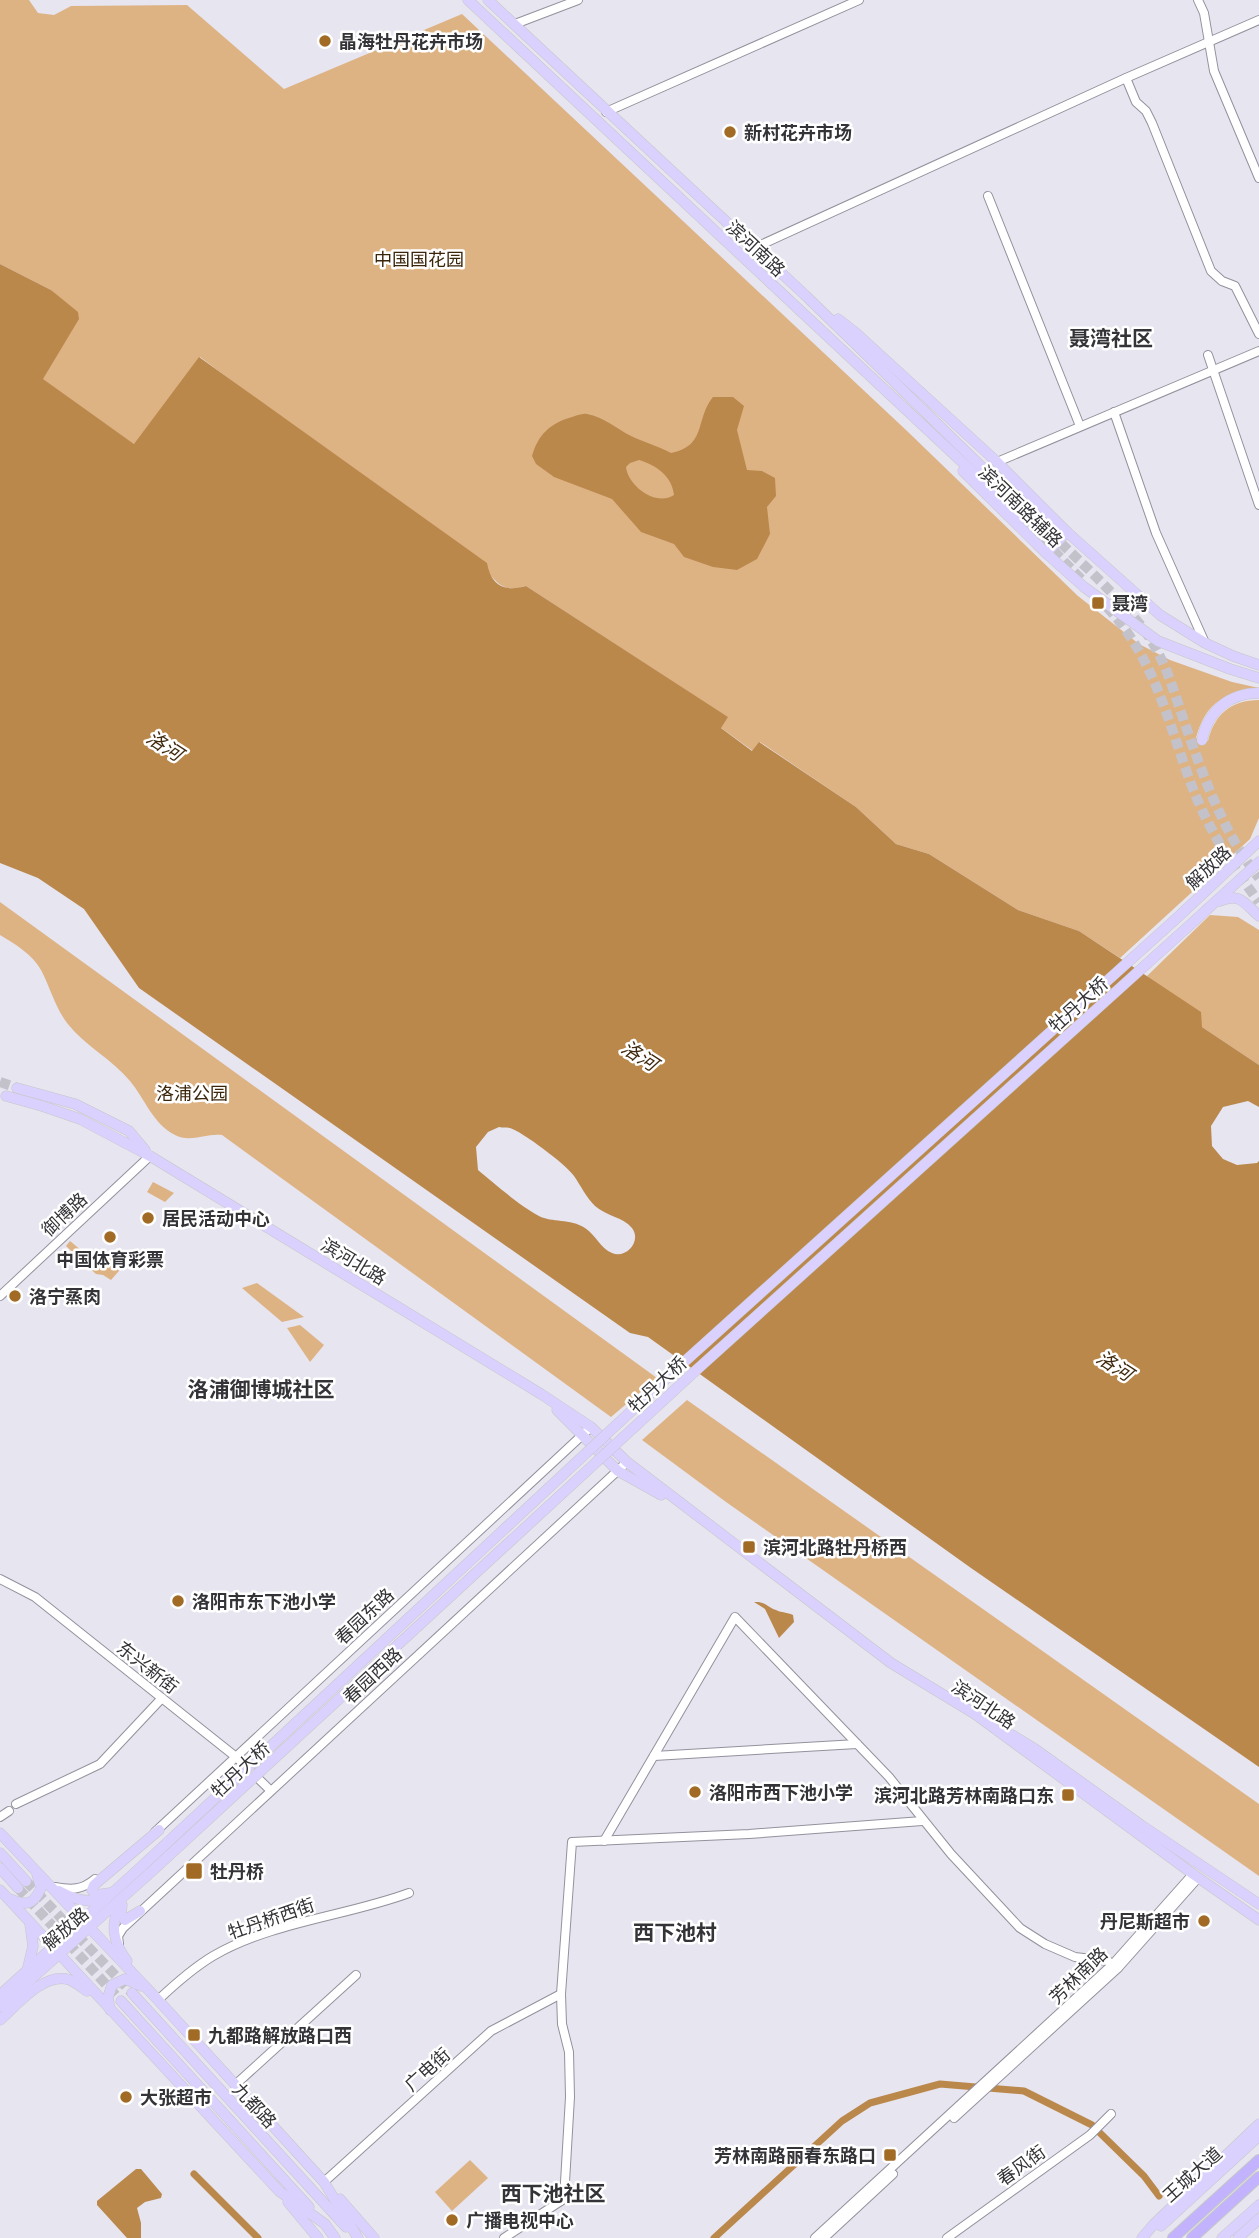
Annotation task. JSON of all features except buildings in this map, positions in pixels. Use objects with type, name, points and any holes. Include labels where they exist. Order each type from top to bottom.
[{"type":"highway","name":"王城大道","points":[[1172,2238],[1259,2160]]},
{"type":"highway","points":[[1192,2238],[1259,2177]]},
{"type":"main road","name":"滨河南路","points":[[468,0],[795,307],[1025,515],[805,295],[488,0]]},
{"type":"main road","points":[[561,87],[570,77]]},
{"type":"main road","name":"滨河南路辅路","points":[[805,295],[856,333],[997,462],[1067,532],[1160,615],[1205,643],[1259,665]]},
{"type":"main road","name":"滨河南路辅路","points":[[795,307],[838,354],[1084,587],[1158,641],[1259,678]]},
{"type":"main road","points":[[1046,553],[1067,532]]},
{"type":"main road","points":[[1202,740],[1204,728],[1220,706],[1245,695],[1259,693]]},
{"type":"main road","points":[[1256,843],[1259,834]]},
{"type":"main road","name":"解放路","points":[[1178,917],[1256,843]]},
{"type":"main road","name":"解放路","points":[[1191,924],[1259,862]]},
{"type":"main road","points":[[1213,904],[1224,898],[1238,898],[1259,916]]},
{"type":"main road","name":"牡丹大桥","points":[[146,1870],[683,1363],[1178,917]]},
{"type":"main road","name":"牡丹大桥","points":[[146,1870],[1191,924]]},
{"type":"main road","name":"滨河北路","points":[[17,1088],[75,1104],[128,1130],[150,1156]]},
{"type":"main road","name":"滨河北路","points":[[6,1096],[80,1119],[150,1156],[541,1394],[591,1427],[627,1462],[891,1663],[975,1714],[1259,1920]]},
{"type":"main road","name":"滨河北路","points":[[541,1394],[618,1471],[692,1513]]},
{"type":"main road","points":[[975,1714],[1035,1749],[1141,1825],[1259,1904]]},
{"type":"main road","points":[[114,1892],[100,1896],[92,1890],[94,1885],[159,1830]]},
{"type":"main road","points":[[0,1833],[158,2000],[374,2238]]},
{"type":"main road","points":[[0,1853],[22,1884],[0,1868]]},
{"type":"main road","name":"解放路","points":[[86,1924],[114,1892],[146,1870]]},
{"type":"main road","name":"解放路","points":[[0,2007],[55,1951],[86,1924],[126,1896],[146,1870]]},
{"type":"main road","points":[[3,1893],[21,1903],[29,1903],[36,1898],[41,1888],[36,1871]]},
{"type":"main road","points":[[51,1886],[84,1901],[97,1900],[114,1892]]},
{"type":"main road","points":[[3,1893],[279,2191],[318,2238]]},
{"type":"main road","points":[[126,1896],[121,1907],[122,1917],[129,1919],[141,1912]]},
{"type":"main road","points":[[126,1896],[115,1914],[115,1942],[150,1992]]},
{"type":"main road","points":[[27,1970],[33,1946],[30,1924]]},
{"type":"main road","name":"解放路","points":[[0,1995],[27,1970],[55,1951]]},
{"type":"main road","points":[[0,2020],[37,1989],[54,1980],[71,1980],[102,2002]]},
{"type":"main road","points":[[110,2010],[109,1992],[117,1982],[130,1980],[150,1992]]},
{"type":"main road","name":"九都路","points":[[132,1993],[357,2238]]},
{"type":"main road","name":"九都路","points":[[121,2001],[335,2238]]},
{"type":"main road","points":[[1142,2238],[1259,2124]]},
{"type":"main road","name":"王城大道","points":[[1147,2238],[1259,2136]]},
{"type":"main road","points":[[324,2182],[357,2238]]},
{"type":"main road","points":[[279,2191],[325,2224]]},
{"type":"main road","points":[[1222,2238],[1259,2204]]},
{"type":"main road","points":[[1238,2238],[1259,2219]]},
{"type":"street","points":[[515,24],[578,0]]},
{"type":"street","points":[[606,112],[859,0]]},
{"type":"street","points":[[1198,0],[1205,13],[1214,71],[1259,178]]},
{"type":"street","points":[[754,248],[1259,20]]},
{"type":"street","points":[[1126,78],[1136,102],[1146,111],[1152,123],[1211,271],[1222,281],[1236,286],[1259,334]]},
{"type":"street","points":[[988,196],[1080,426]]},
{"type":"street","points":[[997,462],[1259,351]]},
{"type":"street","points":[[1208,355],[1259,505]]},
{"type":"street","points":[[1114,412],[1156,533],[1205,643]]},
{"type":"street","name":"御博路","points":[[0,1296],[150,1156]]},
{"type":"street","name":"春园东路","points":[[51,1886],[79,1889],[87,1886],[118,1858],[159,1830],[591,1427]]},
{"type":"street","name":"春园西路","points":[[122,1954],[118,1936],[123,1928],[627,1462]]},
{"type":"street","name":"东兴新街","points":[[0,1579],[35,1597],[236,1757],[270,1790]]},
{"type":"street","points":[[604,1841],[735,1617],[889,1777],[922,1821],[985,1893],[1020,1928],[1045,1944],[1075,1957],[1108,1961],[1116,1966]]},
{"type":"street","points":[[16,1804],[100,1764],[163,1698]]},
{"type":"street","points":[[654,1756],[857,1744]]},
{"type":"street","points":[[0,1817],[9,1811]]},
{"type":"street","points":[[504,2238],[564,2199],[570,2097],[569,2053],[562,2024],[561,1994],[572,1842],[749,1834],[922,1821]]},
{"type":"street","name":"芳林南路","points":[[974,2097],[1116,1966],[1196,1876]]},
{"type":"street","name":"牡丹桥西街","points":[[158,2000],[214,1956],[256,1937],[336,1912],[375,1905],[409,1894]]},
{"type":"street","points":[[235,2085],[356,1975]]},
{"type":"street","name":"广电街","points":[[324,2182],[491,2031],[561,1994]]},
{"type":"street","points":[[815,2238],[974,2097]]},
{"type":"street","points":[[824,2238],[974,2097]]},
{"type":"street","name":"春风街","points":[[947,2238],[1090,2135],[1111,2114]]},
{"type":"green space","name":"中国国花园","points":[[0,0],[29,0],[38,13],[54,15],[71,6],[187,5],[284,89],[462,14],[906,430],[1078,596],[1139,644],[1170,660],[1232,682],[1259,688],[1236,693],[1219,701],[1206,715],[1196,738],[1208,741],[1219,717],[1232,706],[1259,700],[1259,818],[1250,839],[1120,958],[1079,931],[1018,910],[929,854],[896,844],[856,807],[760,742],[753,751],[720,727],[727,717],[526,586],[509,588],[501,585],[489,573],[200,357],[135,445],[42,379],[78,319],[51,290],[0,264]]},
{"type":"green space","name":"洛浦公园","points":[[0,902],[657,1378],[611,1417],[222,1135],[186,1138],[167,1130],[155,1118],[123,1073],[67,1023],[33,959],[0,935]]},
{"type":"green space","points":[[1210,915],[1238,917],[1259,930],[1259,1065],[1202,1027],[1147,976]]},
{"type":"green space","points":[[153,1182],[174,1193],[165,1202],[147,1192]]},
{"type":"green space","points":[[70,1241],[94,1258],[107,1259],[122,1251],[132,1256],[111,1280],[96,1274],[66,1246]]},
{"type":"green space","points":[[257,1283],[304,1317],[282,1322],[242,1288]]},
{"type":"green space","points":[[300,1325],[324,1345],[310,1362],[287,1328]]},
{"type":"green space","points":[[687,1400],[1259,1804],[1259,1876],[726,1502],[642,1440]]},
{"type":"green space","points":[[470,2160],[488,2178],[452,2211],[435,2192]]},
{"type":"water","name":"洛河","points":[[0,264],[51,290],[78,312],[79,319],[43,379],[134,444],[199,357],[487,563],[492,577],[500,585],[512,588],[526,586],[728,717],[721,728],[752,751],[759,742],[856,807],[896,844],[929,854],[1018,910],[1079,931],[1201,1012],[1202,1027],[1259,1065],[1259,1107],[1248,1101],[1223,1107],[1211,1126],[1212,1146],[1223,1159],[1237,1165],[1259,1161],[1259,1767],[971,1568],[648,1337],[630,1333],[139,988],[84,909],[38,878],[0,863]],"holes":[[[499,1127],[516,1130],[563,1164],[595,1206],[632,1228],[635,1238],[631,1248],[622,1253],[612,1253],[579,1225],[539,1216],[478,1170],[476,1147],[488,1132]]]},
{"type":"water","points":[[713,397],[733,397],[744,406],[737,430],[747,470],[762,471],[775,478],[776,496],[767,507],[770,534],[757,559],[737,570],[713,567],[684,557],[674,544],[641,532],[612,499],[554,477],[536,464],[532,456],[541,436],[551,426],[585,414],[599,418],[631,436],[671,453],[690,444],[695,438]],"holes":[[[639,460],[667,477],[674,495],[659,498],[644,493],[637,487],[626,467]]]},
{"type":"water","points":[[754,1602],[761,1602],[793,1615],[794,1622],[779,1638],[765,1609]]},
{"type":"water","points":[[136,2169],[141,2169],[162,2194],[161,2198],[145,2202],[137,2208],[141,2238],[127,2238],[97,2205],[97,2201]]},
{"type":"waterway","points":[[714,2238],[842,2121],[870,2103],[940,2084],[1024,2091],[1092,2125]]},
{"type":"waterway","points":[[1100,2133],[1144,2176],[1159,2196]]},
{"type":"waterway","points":[[194,2174],[258,2238]]},
{"type":"tunnel","points":[[1028,512],[1109,590],[1152,641],[1169,676],[1216,804],[1235,842],[1259,878]]},
{"type":"tunnel","points":[[1022,518],[1083,581]]},
{"type":"tunnel","points":[[1107,607],[1137,647],[1148,668],[1196,797],[1211,829],[1259,902]]},
{"type":"tunnel","points":[[0,1082],[17,1088]]},
{"type":"tunnel","points":[[26,1881],[132,1993]]},
{"type":"tunnel","points":[[18,1888],[121,2001]]},
{"type":"place","name":"晶海牡丹花卉市场","points":[[325,41]]},
{"type":"place","name":"新村花卉市场","points":[[730,132]]},
{"type":"place","name":"聂湾","points":[[1098,603]]},
{"type":"place","name":"居民活动中心","points":[[148,1218]]},
{"type":"place","name":"中国体育彩票","points":[[110,1237]]},
{"type":"place","name":"洛宁蒸肉","points":[[15,1296]]},
{"type":"place","name":"滨河北路牡丹桥西","points":[[749,1547]]},
{"type":"place","name":"洛阳市东下池小学","points":[[178,1601]]},
{"type":"place","name":"洛阳市西下池小学","points":[[695,1792]]},
{"type":"place","name":"滨河北路芳林南路口东","points":[[1068,1795]]},
{"type":"place","name":"牡丹桥","points":[[194,1871]]},
{"type":"place","name":"丹尼斯超市","points":[[1204,1921]]},
{"type":"place","name":"九都路解放路口西","points":[[194,2035]]},
{"type":"place","name":"大张超市","points":[[126,2097]]},
{"type":"place","name":"芳林南路丽春东路口","points":[[890,2155]]},
{"type":"place","name":"广播电视中心","points":[[452,2220]]},
{"type":"district","name":"聂湾社区","points":[[1111,337]]},
{"type":"district","name":"洛浦御博城社区","points":[[261,1388]]},
{"type":"district","name":"西下池村","points":[[675,1931]]},
{"type":"district","name":"西下池社区","points":[[553,2192]]}]
